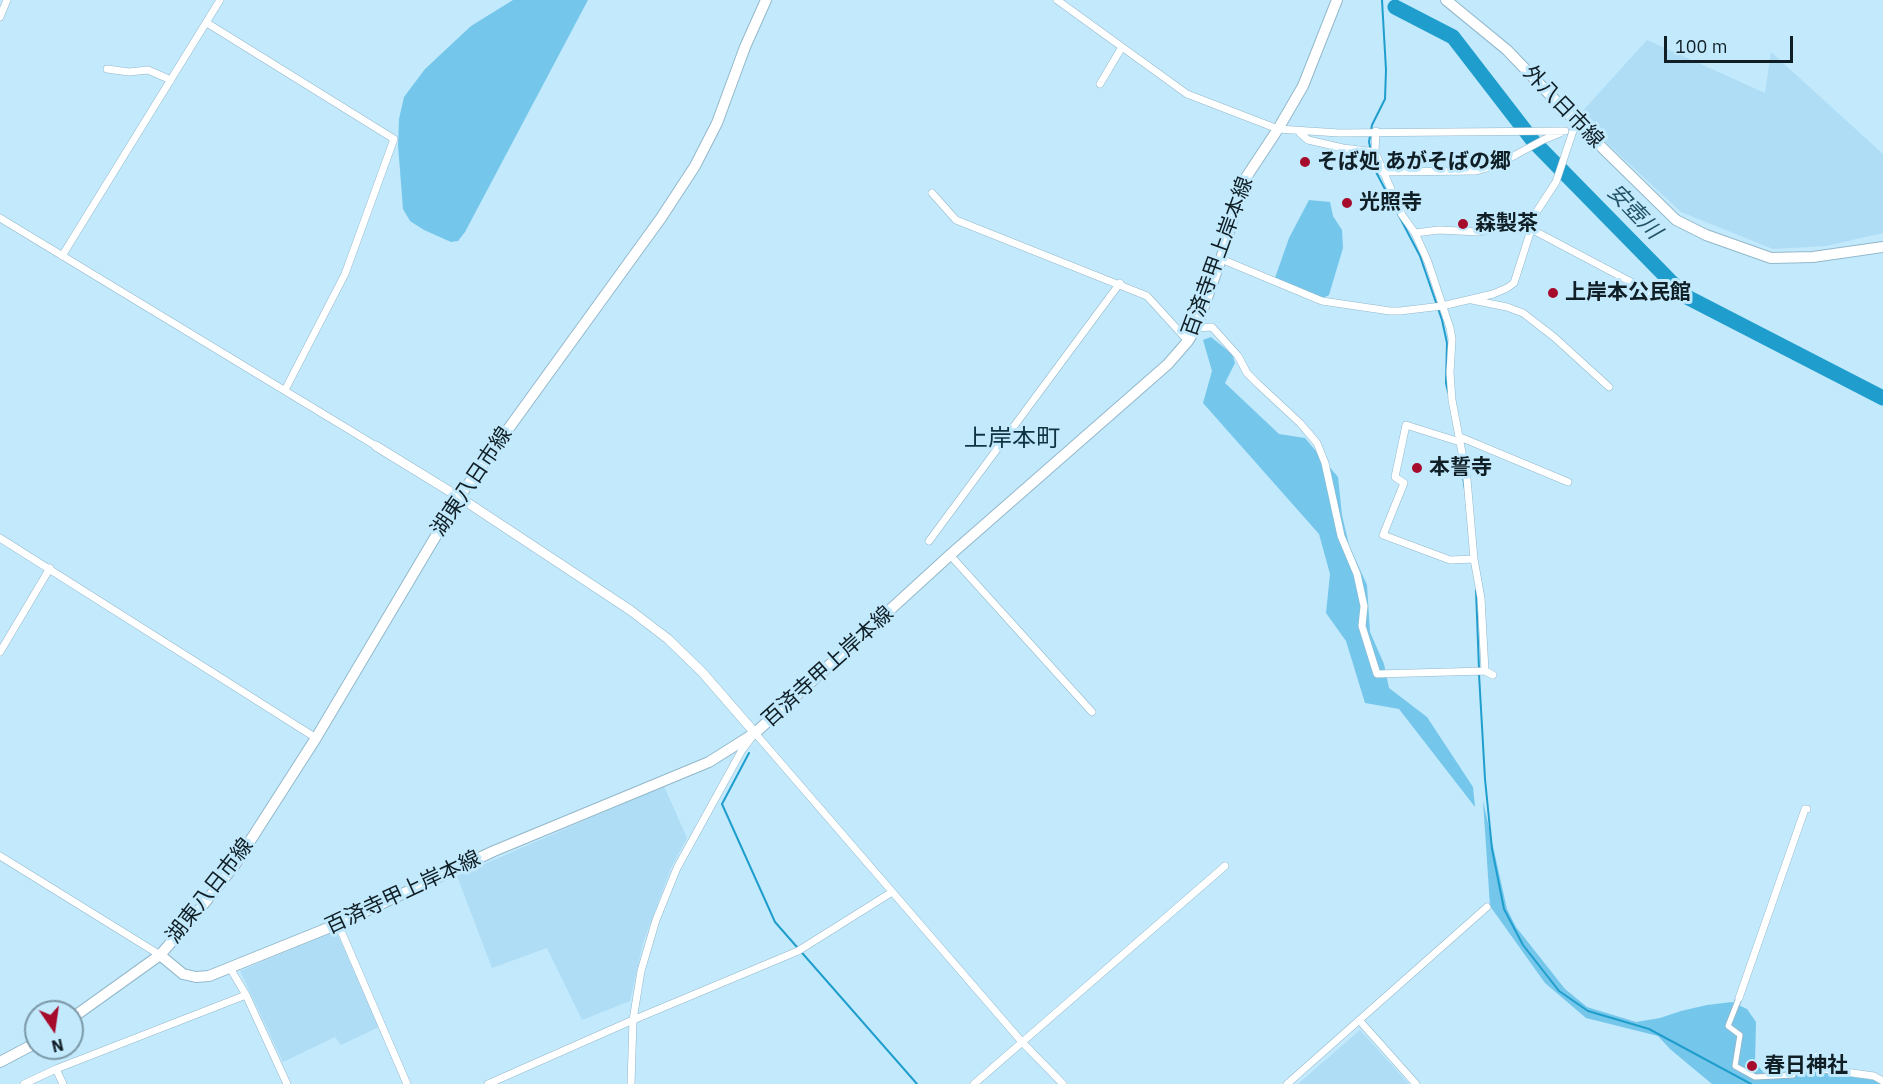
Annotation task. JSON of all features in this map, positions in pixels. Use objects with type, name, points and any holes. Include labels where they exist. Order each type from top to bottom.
[{"type":"main road","name":"湖東八日市線","points":[[160,955],[234,866],[316,738],[459,497],[662,218],[695,166],[717,123],[745,47],[766,0]]},
{"type":"main road","name":"百済寺甲上岸本線","points":[[160,955],[183,974],[196,977],[209,976],[338,924],[494,851],[709,762],[755,733],[950,555],[1168,364],[1188,341],[1196,328],[1221,259],[1243,182],[1303,86],[1337,0]]},
{"type":"main road","name":"外八日市線","points":[[1446,0],[1507,50],[1576,122],[1676,220],[1706,235],[1770,258],[1813,257],[1883,247]]},
{"type":"main road","points":[[84,1009],[160,955]]},
{"type":"main road","points":[[0,1062],[24,1049]]},
{"type":"street","points":[[0,17],[7,0]]},
{"type":"street","points":[[62,256],[220,0]]},
{"type":"street","points":[[1057,0],[1187,94],[1278,129],[1339,133],[1565,131]]},
{"type":"street","points":[[207,23],[394,139],[345,274],[285,390]]},
{"type":"street","points":[[1100,84],[1122,47]]},
{"type":"street","points":[[107,69],[129,72],[148,70],[171,80]]},
{"type":"street","points":[[1382,172],[1476,171],[1497,165],[1565,131],[1576,122]]},
{"type":"street","points":[[1221,259],[1322,301],[1400,311],[1442,306],[1493,294],[1514,283],[1537,211],[1556,182],[1576,122]]},
{"type":"street","points":[[1298,131],[1308,140],[1374,152]]},
{"type":"street","points":[[1376,131],[1374,152],[1402,215],[1415,233],[1428,262],[1452,339],[1450,373],[1452,400],[1467,479],[1474,559],[1481,598],[1485,671]]},
{"type":"street","points":[[932,193],[956,220],[991,236],[1120,283],[1148,296],[1188,341]]},
{"type":"street","points":[[0,218],[459,497],[630,610],[668,639],[702,672],[1022,1042],[1063,1084]]},
{"type":"street","points":[[1415,233],[1439,230],[1479,232],[1508,225],[1532,227],[1650,292]]},
{"type":"street","points":[[929,541],[1120,283]]},
{"type":"street","points":[[1470,300],[1523,313],[1554,337],[1609,387]]},
{"type":"street","points":[[1196,328],[1212,327],[1238,356],[1248,373],[1300,423],[1317,443],[1325,463],[1341,536],[1357,574],[1364,606],[1362,626],[1377,674],[1485,671],[1493,675]]},
{"type":"street","points":[[1474,559],[1450,560],[1383,535],[1404,483],[1395,477],[1406,425],[1460,439],[1568,482]]},
{"type":"street","points":[[0,538],[316,738]]},
{"type":"street","points":[[950,555],[1092,712]]},
{"type":"street","points":[[0,652],[50,568]]},
{"type":"street","points":[[631,1084],[633,1020],[640,971],[656,920],[676,868],[742,750],[755,733]]},
{"type":"street","points":[[1796,1060],[1793,1075],[1755,1077],[1735,1066],[1740,1035],[1728,1026],[1804,809],[1807,809]]},
{"type":"street","points":[[0,856],[160,955]]},
{"type":"street","points":[[974,1084],[1226,866]]},
{"type":"street","points":[[488,1084],[798,951],[892,892]]},
{"type":"street","points":[[1287,1084],[1487,907]]},
{"type":"street","points":[[338,924],[407,1084]]},
{"type":"street","points":[[230,968],[246,995],[287,1084]]},
{"type":"street","points":[[24,1084],[56,1069],[246,995]]},
{"type":"street","points":[[1359,1020],[1416,1084]]},
{"type":"street","points":[[1818,1055],[1823,1069],[1874,1076],[1883,1081]]},
{"type":"street","points":[[56,1069],[63,1084]]},
{"type":"shaded area","points":[[513,0],[588,0],[465,232],[458,241],[451,242],[410,221],[403,209],[398,145],[399,119],[404,97],[425,69],[471,26]]},
{"type":"shaded area","points":[[1647,40],[1765,93],[1771,52],[1883,154],[1883,233],[1826,246],[1773,249],[1681,212],[1578,116]]},
{"type":"shaded area","points":[[1309,200],[1330,202],[1333,216],[1342,230],[1343,248],[1329,295],[1323,298],[1275,278],[1289,238]]},
{"type":"shaded area","points":[[1211,337],[1232,354],[1235,363],[1225,383],[1279,434],[1305,438],[1338,477],[1342,515],[1349,545],[1367,585],[1370,632],[1384,664],[1389,688],[1427,717],[1473,787],[1475,807],[1399,709],[1365,703],[1346,641],[1326,613],[1330,574],[1319,534],[1203,403],[1212,371],[1203,340]]},
{"type":"shaded area","points":[[664,786],[687,838],[671,868],[643,943],[630,1001],[582,1020],[547,948],[492,968],[457,876]]},
{"type":"shaded area","points":[[1483,801],[1507,909],[1516,927],[1565,989],[1587,1007],[1636,1022],[1707,1005],[1732,1002],[1747,1009],[1756,1022],[1755,1062],[1764,1073],[1794,1069],[1803,1073],[1812,1071],[1875,1080],[1881,1084],[1712,1084],[1658,1036],[1586,1018],[1545,983],[1490,906]]},
{"type":"shaded area","points":[[336,931],[379,1027],[341,1045],[335,1037],[283,1062],[240,971]]},
{"type":"shaded area","points":[[1360,1030],[1409,1084],[1298,1084]]},
{"type":"waterway","points":[[1382,0],[1386,70],[1385,99],[1372,125],[1369,142],[1375,170],[1420,256],[1442,320],[1447,343],[1446,383],[1448,392]]},
{"type":"waterway","name":"安壺川","points":[[1395,7],[1453,37],[1534,142],[1685,296],[1883,398]]},
{"type":"waterway","points":[[1462,471],[1465,489]]},
{"type":"waterway","points":[[1476,590],[1479,669]]},
{"type":"waterway","points":[[1479,674],[1492,849],[1504,909],[1523,945],[1559,991],[1588,1011],[1649,1029],[1751,1084]]},
{"type":"waterway","points":[[749,753],[722,804],[775,922],[917,1084]]},
{"type":"place","name":"そば処 あがそばの郷","points":[[1305,162]]},
{"type":"place","name":"光照寺","points":[[1347,203]]},
{"type":"place","name":"森製茶","points":[[1463,224]]},
{"type":"place","name":"上岸本公民館","points":[[1553,293]]},
{"type":"place","name":"本誓寺","points":[[1417,468]]},
{"type":"place","name":"春日神社","points":[[1752,1066]]},
{"type":"district","name":"上岸本町","points":[[1012,439]]}]
